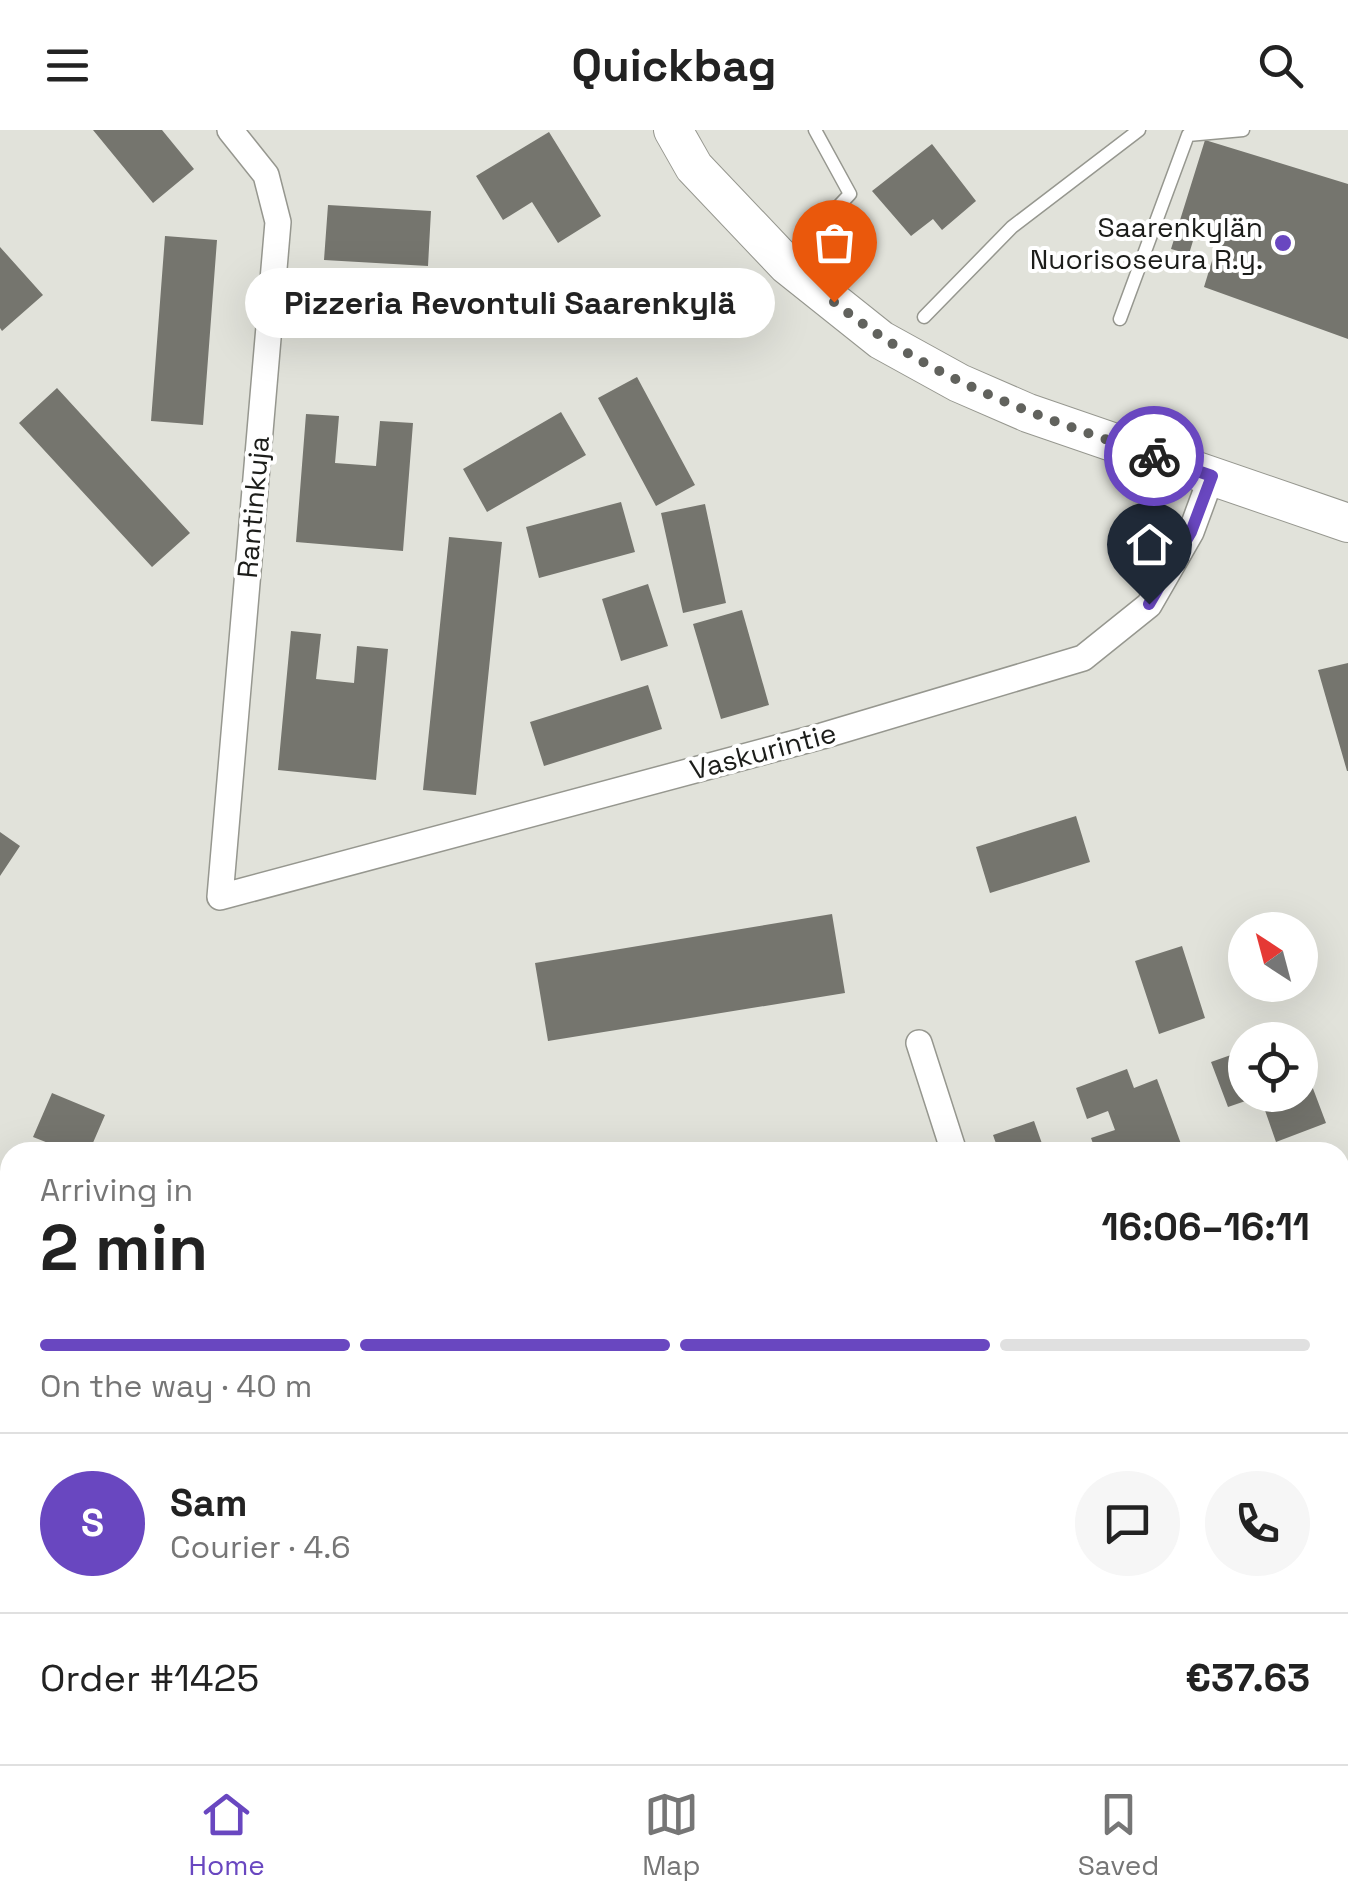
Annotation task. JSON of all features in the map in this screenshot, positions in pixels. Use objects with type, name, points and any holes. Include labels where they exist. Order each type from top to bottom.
[{"type":"main road","points":[[673,130],[694,166],[787,265],[881,340],[959,383],[1028,413],[1348,523]]},
{"type":"street","name":"Rantinkuja","points":[[220,898],[278,222],[266,175],[230,130]]},
{"type":"street","name":"Vaskurintie","points":[[220,898],[822,736],[1084,658],[1149,604],[1191,532],[1212,476]]},
{"type":"street","points":[[920,1043],[951,1142]]},
{"type":"lane","points":[[816,130],[850,194],[817,229]]},
{"type":"lane","points":[[924,317],[1012,227],[1140,130]]},
{"type":"lane","points":[[1120,319],[1188,136],[1243,130]]},
{"type":"building","points":[[93,130],[162,130],[194,169],[153,203]]},
{"type":"building","points":[[549,132],[601,216],[558,243],[532,202],[503,220],[476,176]]},
{"type":"building","name":"Saarenkylän Nuorisoseura R.y.","points":[[1205,140],[1348,184],[1348,339],[1204,287],[1219,238],[1196,231],[1189,254],[1171,249]]},
{"type":"building","points":[[932,144],[976,201],[942,230],[933,219],[911,236],[872,191]]},
{"type":"building","points":[[328,205],[431,211],[428,266],[324,260]]},
{"type":"building","points":[[165,236],[217,240],[203,425],[151,421]]},
{"type":"building","points":[[0,247],[43,295],[2,331],[0,328]]},
{"type":"building","points":[[637,377],[695,485],[656,506],[598,398]]},
{"type":"building","points":[[57,388],[190,533],[152,567],[19,423]]},
{"type":"building","points":[[561,412],[586,455],[487,512],[463,469]]},
{"type":"building","points":[[306,414],[339,416],[335,463],[376,466],[380,421],[413,423],[403,551],[296,542]]},
{"type":"building","points":[[621,502],[635,552],[539,578],[526,527]]},
{"type":"building","points":[[705,504],[726,603],[683,613],[661,513]]},
{"type":"building","points":[[449,537],[502,542],[476,795],[423,790]]},
{"type":"building","points":[[648,584],[668,646],[621,661],[602,599]]},
{"type":"building","points":[[742,610],[769,705],[721,719],[693,624]]},
{"type":"building","points":[[291,631],[321,634],[316,679],[354,683],[357,646],[388,649],[376,780],[278,770]]},
{"type":"building","points":[[1348,663],[1348,771],[1347,771],[1318,670]]},
{"type":"building","points":[[648,685],[662,729],[544,766],[530,722]]},
{"type":"building","points":[[1076,816],[1090,862],[990,893],[976,847]]},
{"type":"building","points":[[0,832],[20,846],[0,876]]},
{"type":"building","points":[[832,914],[845,993],[548,1041],[535,963]]},
{"type":"building","points":[[1182,946],[1205,1018],[1159,1034],[1135,961]]},
{"type":"building","points":[[1228,1056],[1228,1107],[1211,1062]]},
{"type":"building","points":[[1127,1069],[1134,1088],[1157,1079],[1180,1142],[1092,1142],[1091,1138],[1115,1130],[1108,1111],[1087,1119],[1076,1088]]},
{"type":"building","points":[[52,1093],[105,1115],[93,1142],[46,1142],[33,1137]]},
{"type":"building","points":[[1318,1102],[1326,1123],[1276,1142],[1266,1112],[1318,1112]]},
{"type":"building","points":[[1034,1121],[1041,1142],[995,1142],[993,1135]]},
{"type":"way so far","points":[[834,302],[881,340],[959,383],[1028,413],[1154,456]]},
{"type":"place","name":"Saarenkylän Nuorisoseura R.y.","points":[[1283,243]]},
{"type":"place","name":"Pizzeria Revontuli Saarenkylä","points":[[834,302]]},
{"type":"route","points":[[1149,604],[1191,532],[1212,476],[1154,456]]}]
